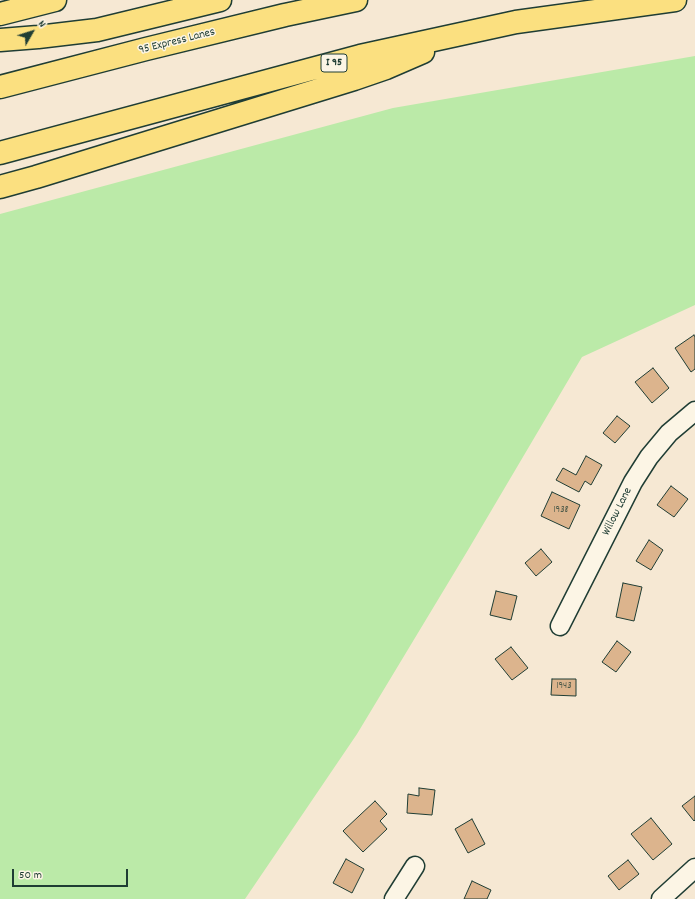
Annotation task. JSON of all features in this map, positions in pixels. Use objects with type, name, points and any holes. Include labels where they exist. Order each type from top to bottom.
[{"type":"highway","points":[[0,14],[55,0]]},
{"type":"highway","points":[[0,40],[97,30],[220,0]]},
{"type":"highway","name":"95 Express Lanes","points":[[0,88],[162,45],[285,15],[356,0]]},
{"type":"highway","name":"I 95","points":[[0,153],[360,56],[516,22],[675,0]]},
{"type":"highway","points":[[0,187],[354,79],[386,68],[464,33]]},
{"type":"street","name":"Willow Lane","points":[[560,626],[633,482],[649,457],[669,433],[695,411]]},
{"type":"street","points":[[394,899],[415,866]]},
{"type":"street","points":[[661,899],[695,868]]},
{"type":"green space","points":[[695,56],[695,305],[582,357],[357,734],[245,899],[0,899],[0,214],[393,108]]},
{"type":"building","points":[[694,335],[695,369],[691,372],[675,348]]},
{"type":"building","points":[[653,368],[669,388],[652,403],[635,382]]},
{"type":"building","points":[[617,416],[630,426],[615,443],[603,433]]},
{"type":"building","points":[[586,456],[602,465],[591,485],[585,481],[579,492],[556,480],[563,468],[576,475]]},
{"type":"building","points":[[671,486],[688,499],[674,517],[657,505]]},
{"type":"building","points":[[552,492],[580,505],[569,529],[541,516]]},
{"type":"building","points":[[649,540],[663,550],[651,570],[636,561]]},
{"type":"building","points":[[541,549],[552,562],[536,576],[525,563]]},
{"type":"building","points":[[623,583],[642,587],[634,621],[616,617]]},
{"type":"building","points":[[496,591],[517,596],[511,620],[490,615]]},
{"type":"building","points":[[617,641],[631,652],[616,672],[602,662]]},
{"type":"building","points":[[511,647],[528,668],[512,680],[495,659]]},
{"type":"building","points":[[552,679],[576,679],[576,696],[551,695]]},
{"type":"building","points":[[419,788],[435,790],[432,815],[407,813],[408,794],[419,796]]},
{"type":"building","points":[[695,796],[695,820],[694,821],[682,806]]},
{"type":"building","points":[[375,801],[387,814],[380,821],[387,829],[363,852],[343,831]]},
{"type":"building","points":[[651,818],[672,844],[653,860],[631,834]]},
{"type":"building","points":[[472,819],[485,844],[468,853],[455,829]]},
{"type":"building","points":[[346,859],[364,869],[352,893],[333,883]]},
{"type":"building","points":[[628,860],[639,874],[619,890],[608,876]]},
{"type":"building","points":[[472,881],[491,890],[487,899],[464,899]]}]
